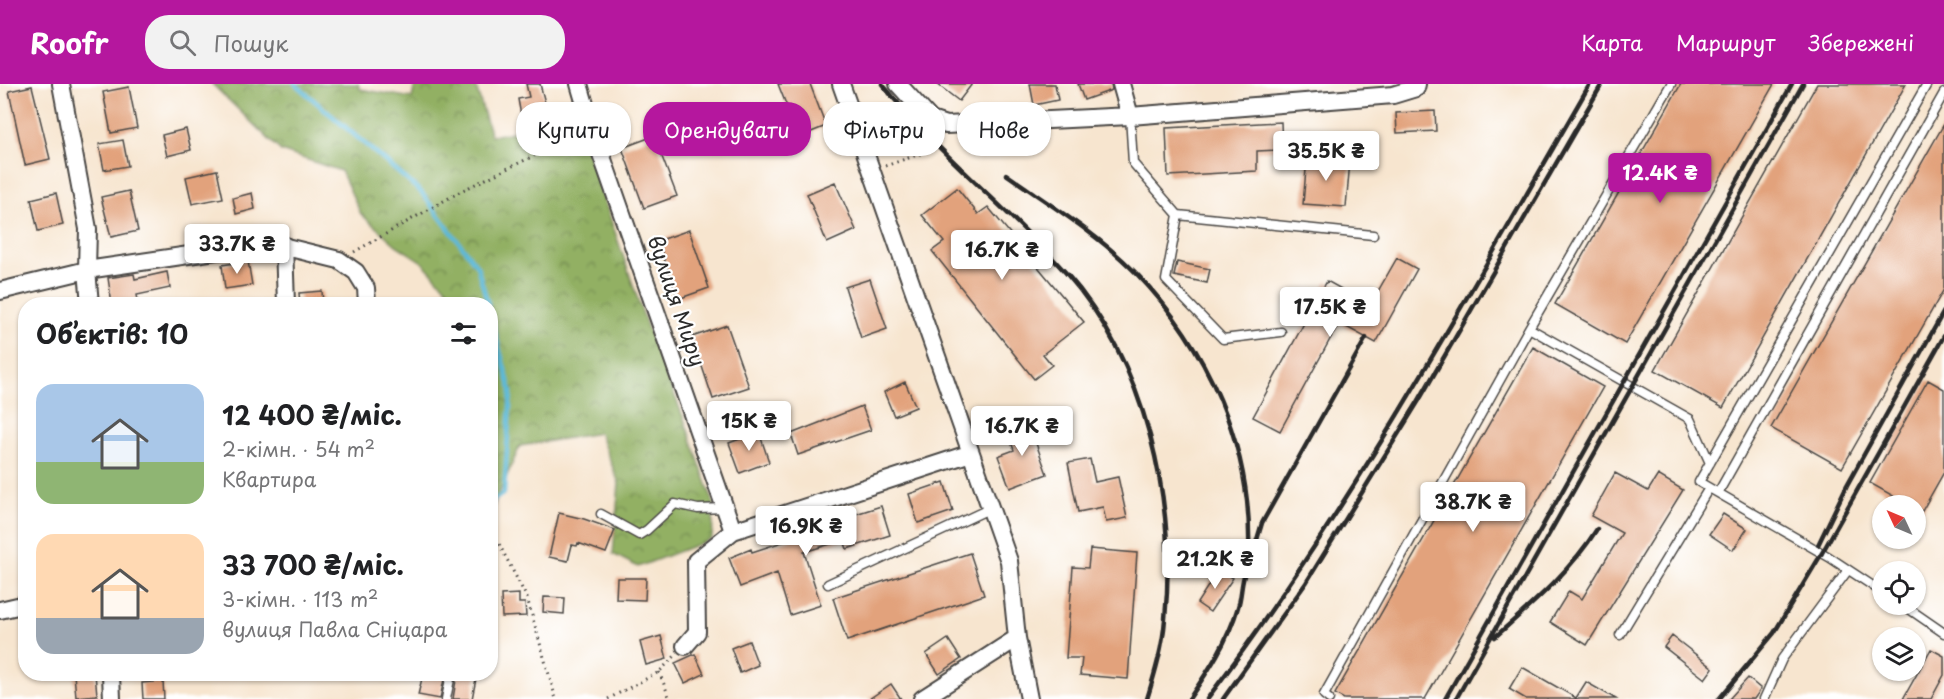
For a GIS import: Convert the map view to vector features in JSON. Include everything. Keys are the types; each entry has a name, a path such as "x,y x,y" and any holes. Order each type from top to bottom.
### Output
{"street":[{"path":"61,84 88,229 87,270 89,297"},
{"name":"вулиця Миру","path":"579,84 584,102"},
{"path":"841,84 1010,561 1017,638 1029,699"},
{"path":"898,84 931,120 946,125 1130,116 1393,95 1416,88 1417,84"},
{"path":"1122,84 1130,116"},
{"name":"вулиця Миру","path":"602,156 733,531"},
{"path":"0,291 87,270 270,243 339,260 356,272 366,288 367,297"},
{"path":"284,245 286,297"},
{"path":"685,646 697,632 696,561 733,531 971,453"},
{"path":"0,610 18,606"},
{"path":"922,699 1017,638"},
{"path":"111,681 112,699"}],"lane":[{"path":"1329,699 1324,695 1529,328 1671,84"},
{"path":"1872,586 1699,482 1927,84"},
{"path":"1718,493 1944,93"},
{"path":"1130,116 1133,163 1178,215 1373,235"},
{"path":"1178,215 1166,280 1223,339 1281,332"},
{"path":"1529,328 1690,419 1710,463"},
{"path":"1620,635 1709,488"},
{"path":"602,514 639,535 675,504 698,509 725,508"},
{"path":"828,584 991,508"},
{"path":"1764,699 1782,659 1848,570"},
{"path":"1918,615 1944,633"},
{"path":"446,699 450,681"}],"path":[{"path":"872,171 920,154 946,125"},
{"path":"339,260 463,190 534,156"},
{"path":"498,542 527,598 556,699"},
{"path":"608,699 659,672 685,646"},
{"path":"659,672 670,699"}],"green space":[{"path":"212,84 358,84 360,89 412,98 415,84 475,84 491,136 516,131 516,156 589,156 648,329 684,419 714,504 712,539 638,567 613,554 619,483 599,433 520,446 498,496 498,297 454,297 421,261 396,245 361,214 341,171 281,151"}],"building":[{"path":"526,84 540,84 545,102 519,102 518,99 529,97"},
{"path":"778,84 810,84 823,118 823,127 811,132 811,102 785,102"},
{"path":"937,84 972,84 959,101"},
{"path":"1030,84 1055,84 1058,100 1033,102"},
{"path":"1078,84 1111,84 1112,90 1084,100"},
{"path":"1681,84 1774,84 1625,344 1555,304"},
{"path":"1817,84 1906,84 1723,408 1655,370"},
{"path":"32,86 50,159 25,165 9,91"},
{"path":"129,87 137,128 111,133 103,92"},
{"path":"1435,111 1436,131 1397,133 1396,113"},
{"path":"1281,122 1282,150 1257,151 1257,171 1168,176 1166,128"},
{"path":"1944,124 1944,289 1842,468 1771,428"},
{"path":"186,129 191,150 167,156 162,135"},
{"path":"123,140 128,166 104,170 99,144"},
{"path":"643,140 643,156 662,156 677,196 644,208 625,156 631,156 631,145"},
{"path":"1307,158 1350,161 1346,207 1303,204"},
{"path":"217,170 223,198 192,204 186,177"},
{"path":"835,182 856,230 827,243 807,194"},
{"path":"957,188 978,214 988,207 1084,322 1043,354 1052,365 1034,379 932,251 944,242 922,215"},
{"path":"129,191 138,231 111,237 101,197"},
{"path":"56,193 63,225 38,231 31,199"},
{"path":"252,193 255,209 236,214 233,198"},
{"path":"689,230 709,288 678,299 658,241"},
{"path":"1397,258 1417,269 1376,343 1339,323 1280,431 1253,417 1327,281 1370,305"},
{"path":"248,261 252,285 225,289 222,265"},
{"path":"1177,262 1210,269 1207,283 1174,276"},
{"path":"167,272 170,288 137,295 137,297 111,297 108,278 134,274 135,279"},
{"path":"870,279 887,329 861,338 845,287"},
{"path":"322,291 322,297 299,297 299,293"},
{"path":"727,325 749,387 713,399 692,337"},
{"path":"1533,347 1603,387 1425,699 1344,699 1335,694"},
{"path":"1928,380 1944,389 1944,472 1926,504 1926,495 1891,495 1870,483"},
{"path":"905,382 916,407 894,416 884,392"},
{"path":"862,406 871,430 798,455 791,434"},
{"path":"1028,421 1047,474 1010,488 998,456 1014,450 1006,429"},
{"path":"759,432 769,462 740,473 729,443"},
{"path":"1090,459 1095,482 1118,477 1127,518 1106,522 1103,507 1078,512 1068,463"},
{"path":"1615,473 1648,491 1658,475 1683,490 1587,645 1550,622 1569,591 1582,599 1622,533 1591,516"},
{"path":"944,482 953,511 918,523 909,494"},
{"path":"881,506 890,535 847,549 844,540 804,552 821,605 790,615 777,573 740,587 729,558 751,549 752,552 810,533 838,522 837,520"},
{"path":"559,513 615,530 606,553 578,543 577,546 572,545 568,561 549,557"},
{"path":"1723,514 1747,529 1733,550 1709,534"},
{"path":"1090,549 1137,553 1128,679 1080,675 1082,658 1066,658 1073,567 1088,568"},
{"path":"970,553 984,595 847,641 833,598"},
{"path":"1219,569 1233,578 1210,612 1197,603"},
{"path":"617,578 646,578 645,600 616,599"},
{"path":"519,594 519,603 525,603 526,616 502,617 501,595"},
{"path":"544,597 565,598 564,614 543,612"},
{"path":"661,636 667,659 646,665 640,642"},
{"path":"1672,636 1713,668 1705,679 1664,647"},
{"path":"948,639 961,659 939,674 926,654"},
{"path":"749,641 758,665 740,673 731,648"},
{"path":"1931,649 1944,656 1944,675 1931,699 1903,699 1913,681 1926,681 1926,658"},
{"path":"695,654 704,674 685,683 675,663"},
{"path":"1522,667 1576,698 1586,682 1616,699 1526,699 1509,689"},
{"path":"1748,678 1761,689 1754,699 1729,699"},
{"path":"75,681 96,681 97,695 76,697"},
{"path":"163,681 164,699 143,699 142,683"},
{"path":"421,681 444,681 440,699 418,695"},
{"path":"456,681 476,681 472,699 453,699"},
{"path":"891,684 901,699 869,699"}],"waterway":[{"path":"295,84 421,192 477,266 486,297"},
{"path":"498,343 511,391 504,493 498,497"}],"railway":[{"path":"882,84 926,134 1066,273 1094,309 1117,349 1136,391 1150,436 1160,482 1166,528 1167,574 1164,629 1147,699"},
{"path":"1207,699 1311,551 1408,398 1590,84"},
{"path":"1223,699 1306,583 1418,402 1602,84"},
{"path":"1445,699 1792,84"},
{"path":"1456,699 1803,84"},
{"path":"1006,174 1106,245 1136,273 1184,332 1204,365 1233,436 1243,473 1248,511 1248,557 1234,620 1211,666 1189,699"},
{"path":"1818,545 1847,485 1944,311"},
{"path":"1719,699 1774,633 1822,553 1944,336"},
{"path":"1253,553 1262,523 1366,338"},
{"path":"1495,637 1563,573 1597,529"}]}
